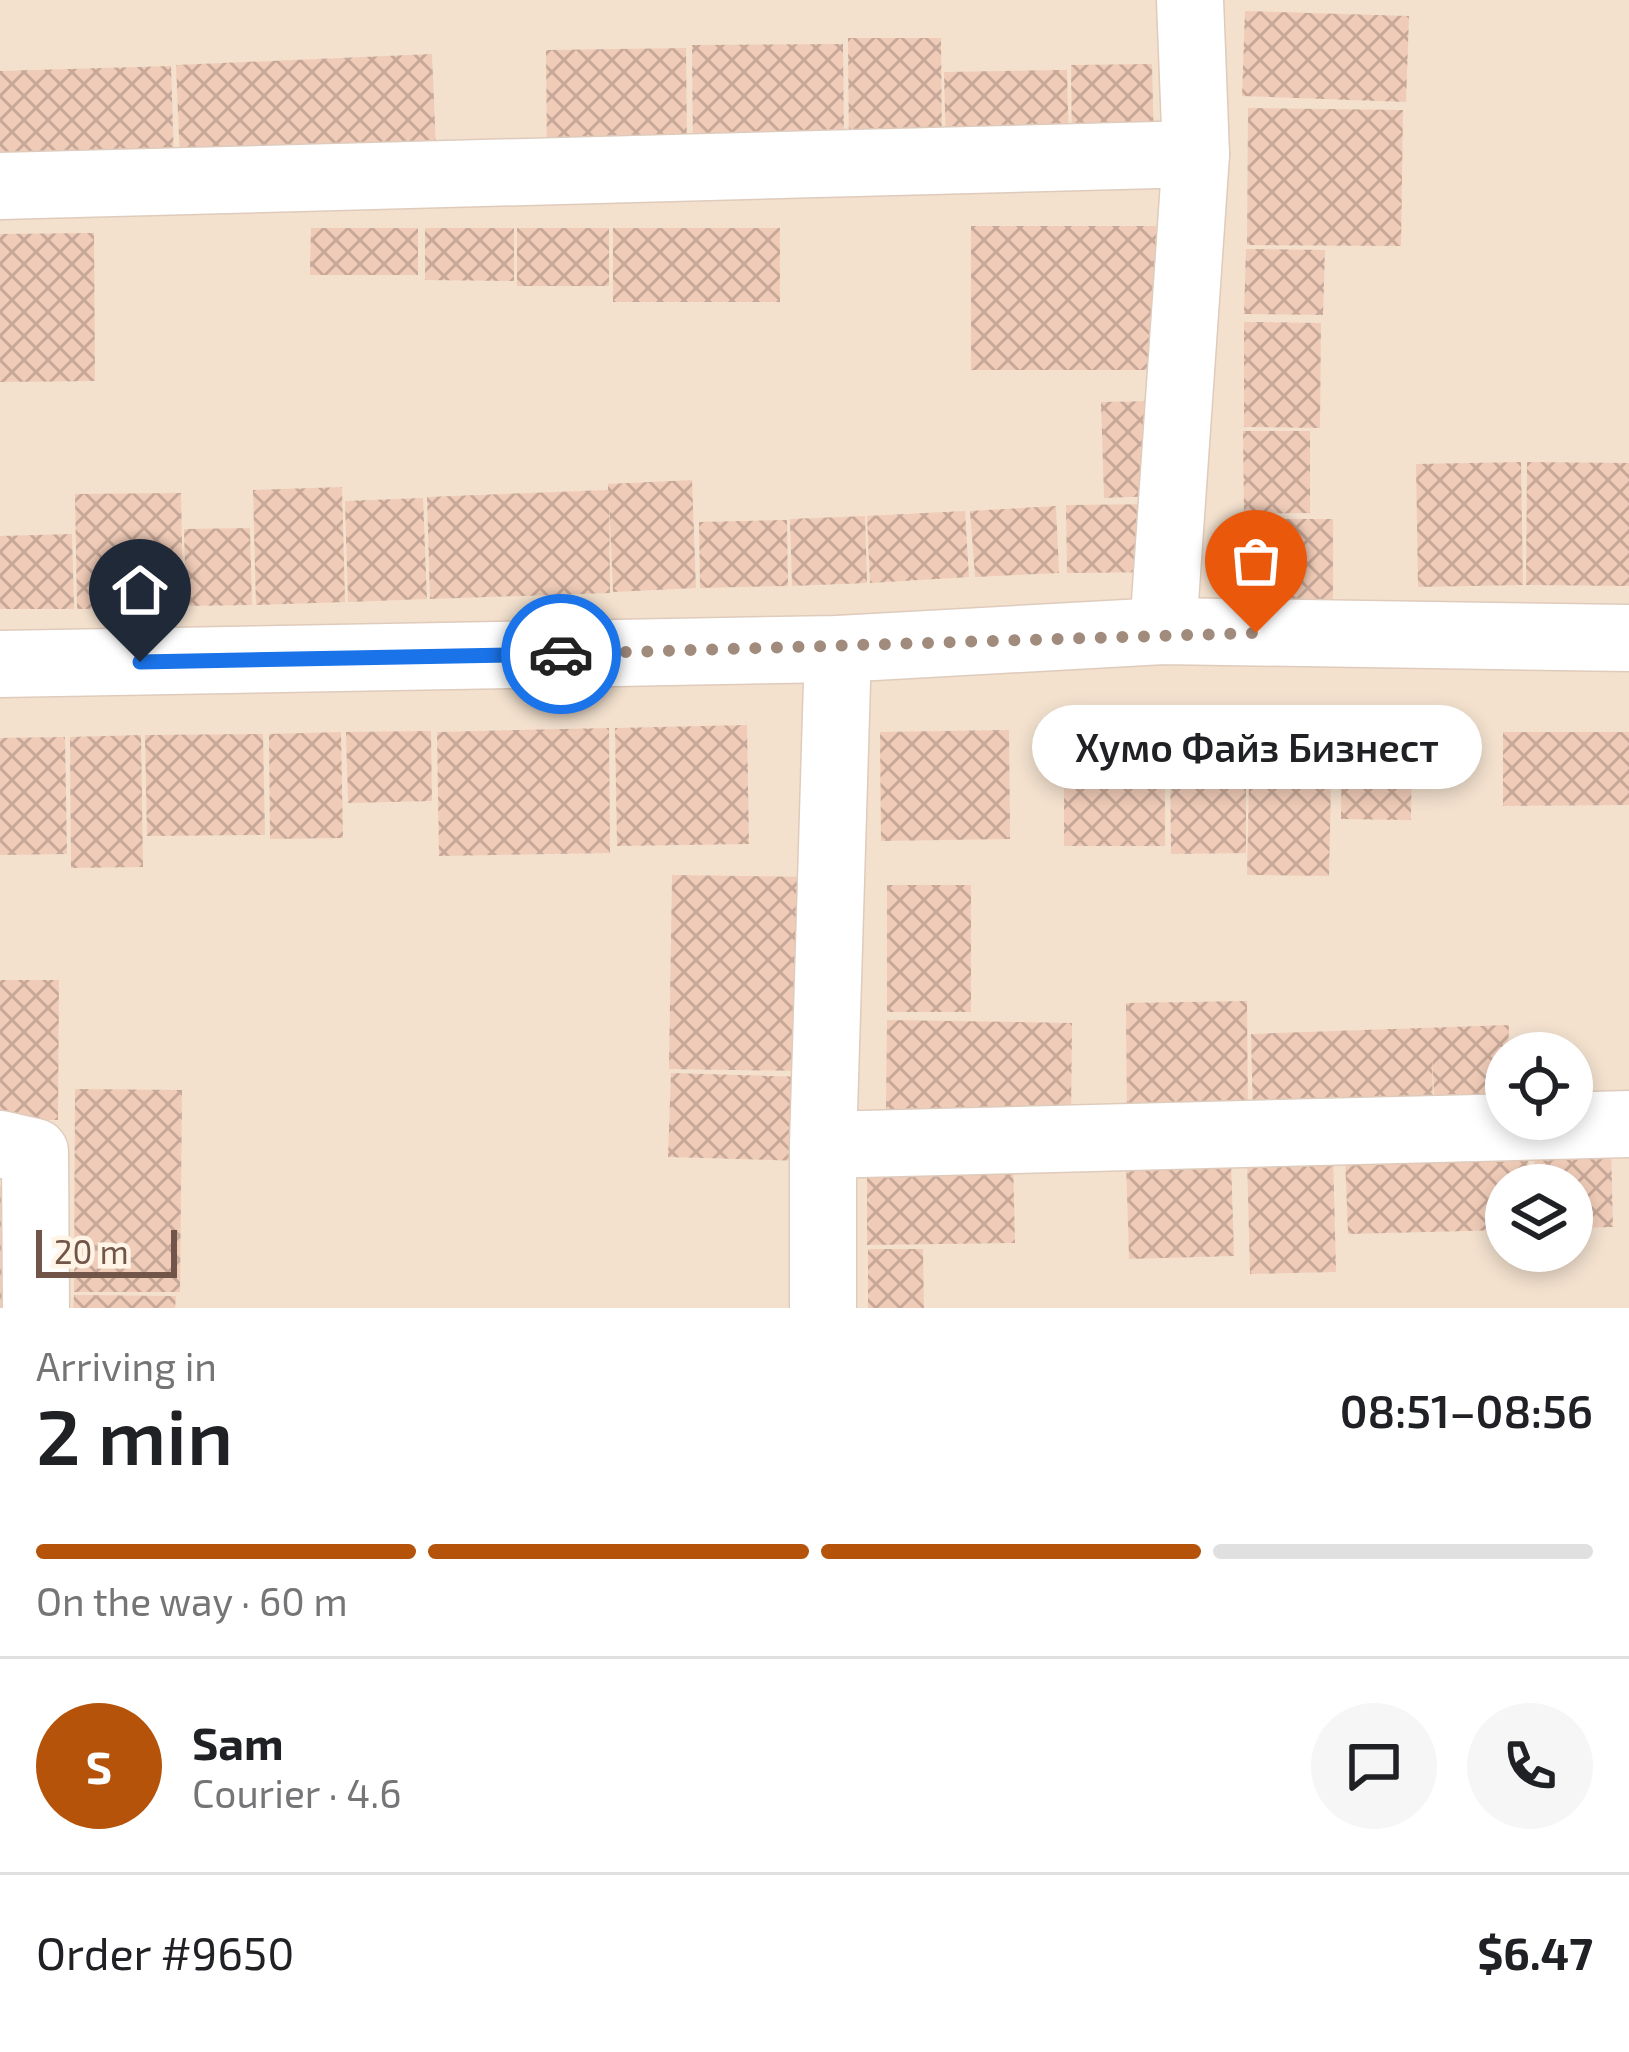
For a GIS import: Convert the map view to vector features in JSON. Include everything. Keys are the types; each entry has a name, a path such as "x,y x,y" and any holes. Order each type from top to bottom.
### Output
{"street":[{"path":"1162,632 1196,154 1190,0"},
{"path":"0,186 1196,154"},
{"path":"0,664 838,650 1162,632 1629,638"},
{"path":"823,1308 823,1144 838,650"},
{"path":"823,1144 1629,1124"},
{"path":"0,1144 35,1152 36,1308"}],"shaded area":[{"path":"0,0 1629,0 1629,1308 0,1308"}],"building":[{"path":"1245,11 1409,16 1406,102 1242,96"},
{"path":"848,38 941,38 942,151 849,152"},
{"path":"843,44 844,152 693,153 692,45"},
{"path":"686,48 687,155 547,156 546,50"},
{"path":"432,54 436,151 180,161 176,65"},
{"path":"1152,64 1154,147 1072,148 1071,65"},
{"path":"171,66 174,161 0,166 0,71"},
{"path":"1067,70 1069,149 946,151 944,72"},
{"path":"1248,108 1403,110 1401,246 1247,245"},
{"path":"971,226 1156,226 1156,370 971,370"},
{"path":"311,228 418,228 418,275 310,275"},
{"path":"425,228 514,228 514,281 425,280"},
{"path":"517,228 609,228 609,286 517,286"},
{"path":"613,228 780,228 780,302 613,302"},
{"path":"94,233 95,381 0,382 0,234"},
{"path":"1246,249 1325,250 1323,315 1244,314"},
{"path":"1244,322 1321,323 1320,428 1244,427"},
{"path":"1157,401 1160,496 1104,498 1101,402"},
{"path":"1243,431 1310,431 1310,513 1244,514"},
{"path":"1521,462 1523,585 1418,587 1416,464"},
{"path":"1527,462 1629,463 1629,586 1526,585"},
{"path":"692,480 696,588 613,592 609,499 610,593 430,599 427,497 608,490 608,484"},
{"path":"342,487 345,602 256,605 253,490"},
{"path":"181,493 183,607 77,609 75,494"},
{"path":"423,498 427,599 348,602 345,501"},
{"path":"1160,504 1161,572 1067,573 1066,505"},
{"path":"1056,506 1059,573 975,577 970,511"},
{"path":"965,511 969,577 870,583 867,516"},
{"path":"865,516 867,583 792,586 790,519"},
{"path":"1244,519 1333,519 1333,605 1243,604"},
{"path":"787,520 788,586 700,588 699,522"},
{"path":"250,528 252,605 186,606 184,529"},
{"path":"72,534 74,609 0,609 0,536"},
{"path":"747,725 749,844 617,846 615,728"},
{"path":"609,728 610,853 439,856 437,732"},
{"path":"1009,730 1010,839 881,841 880,732"},
{"path":"431,731 432,801 348,803 346,732"},
{"path":"1064,731 1165,731 1165,846 1064,846"},
{"path":"1246,731 1246,853 1171,854 1170,732"},
{"path":"1250,731 1332,732 1329,876 1247,875"},
{"path":"341,732 343,838 270,839 269,734"},
{"path":"1342,732 1412,732 1411,820 1341,819"},
{"path":"1503,732 1629,732 1629,805 1503,806"},
{"path":"263,734 265,835 147,836 145,735"},
{"path":"141,735 143,867 71,868 70,737"},
{"path":"65,737 67,854 0,855 0,738"},
{"path":"672,875 809,877 806,1071 669,1069"},
{"path":"887,885 971,885 971,1012 887,1012"},
{"path":"0,980 59,980 58,1120 0,1120"},
{"path":"1247,1001 1248,1117 1127,1119 1126,1003"},
{"path":"887,1020 1072,1023 1071,1119 886,1116"},
{"path":"1509,1025 1509,1032 1485,1032 1485,1108 1435,1109 1432,1056 1433,1110 1253,1117 1251,1034"},
{"path":"671,1073 805,1077 803,1161 668,1157"},
{"path":"75,1089 182,1090 180,1292 74,1292"},
{"path":"1611,1149 1613,1227 1593,1227 1593,1164 1534,1164 1534,1151"},
{"path":"1528,1152 1528,1164 1485,1164 1485,1231 1348,1234 1345,1156"},
{"path":"1333,1157 1336,1272 1250,1274 1247,1159"},
{"path":"1231,1160 1234,1256 1129,1259 1126,1163"},
{"path":"1013,1161 1015,1243 867,1245 867,1163"},
{"path":"0,1186 16,1186 15,1308 0,1308"},
{"path":"868,1249 923,1249 924,1308 868,1308"},
{"path":"74,1295 176,1296 175,1308 73,1308"}],"way so far":[{"path":"561,654 838,650 1162,632 1256,633"}],"place":[{"name":"Хумо Файз Бизнест","path":"1256,633"}],"route":[{"path":"140,662 561,654"}]}
